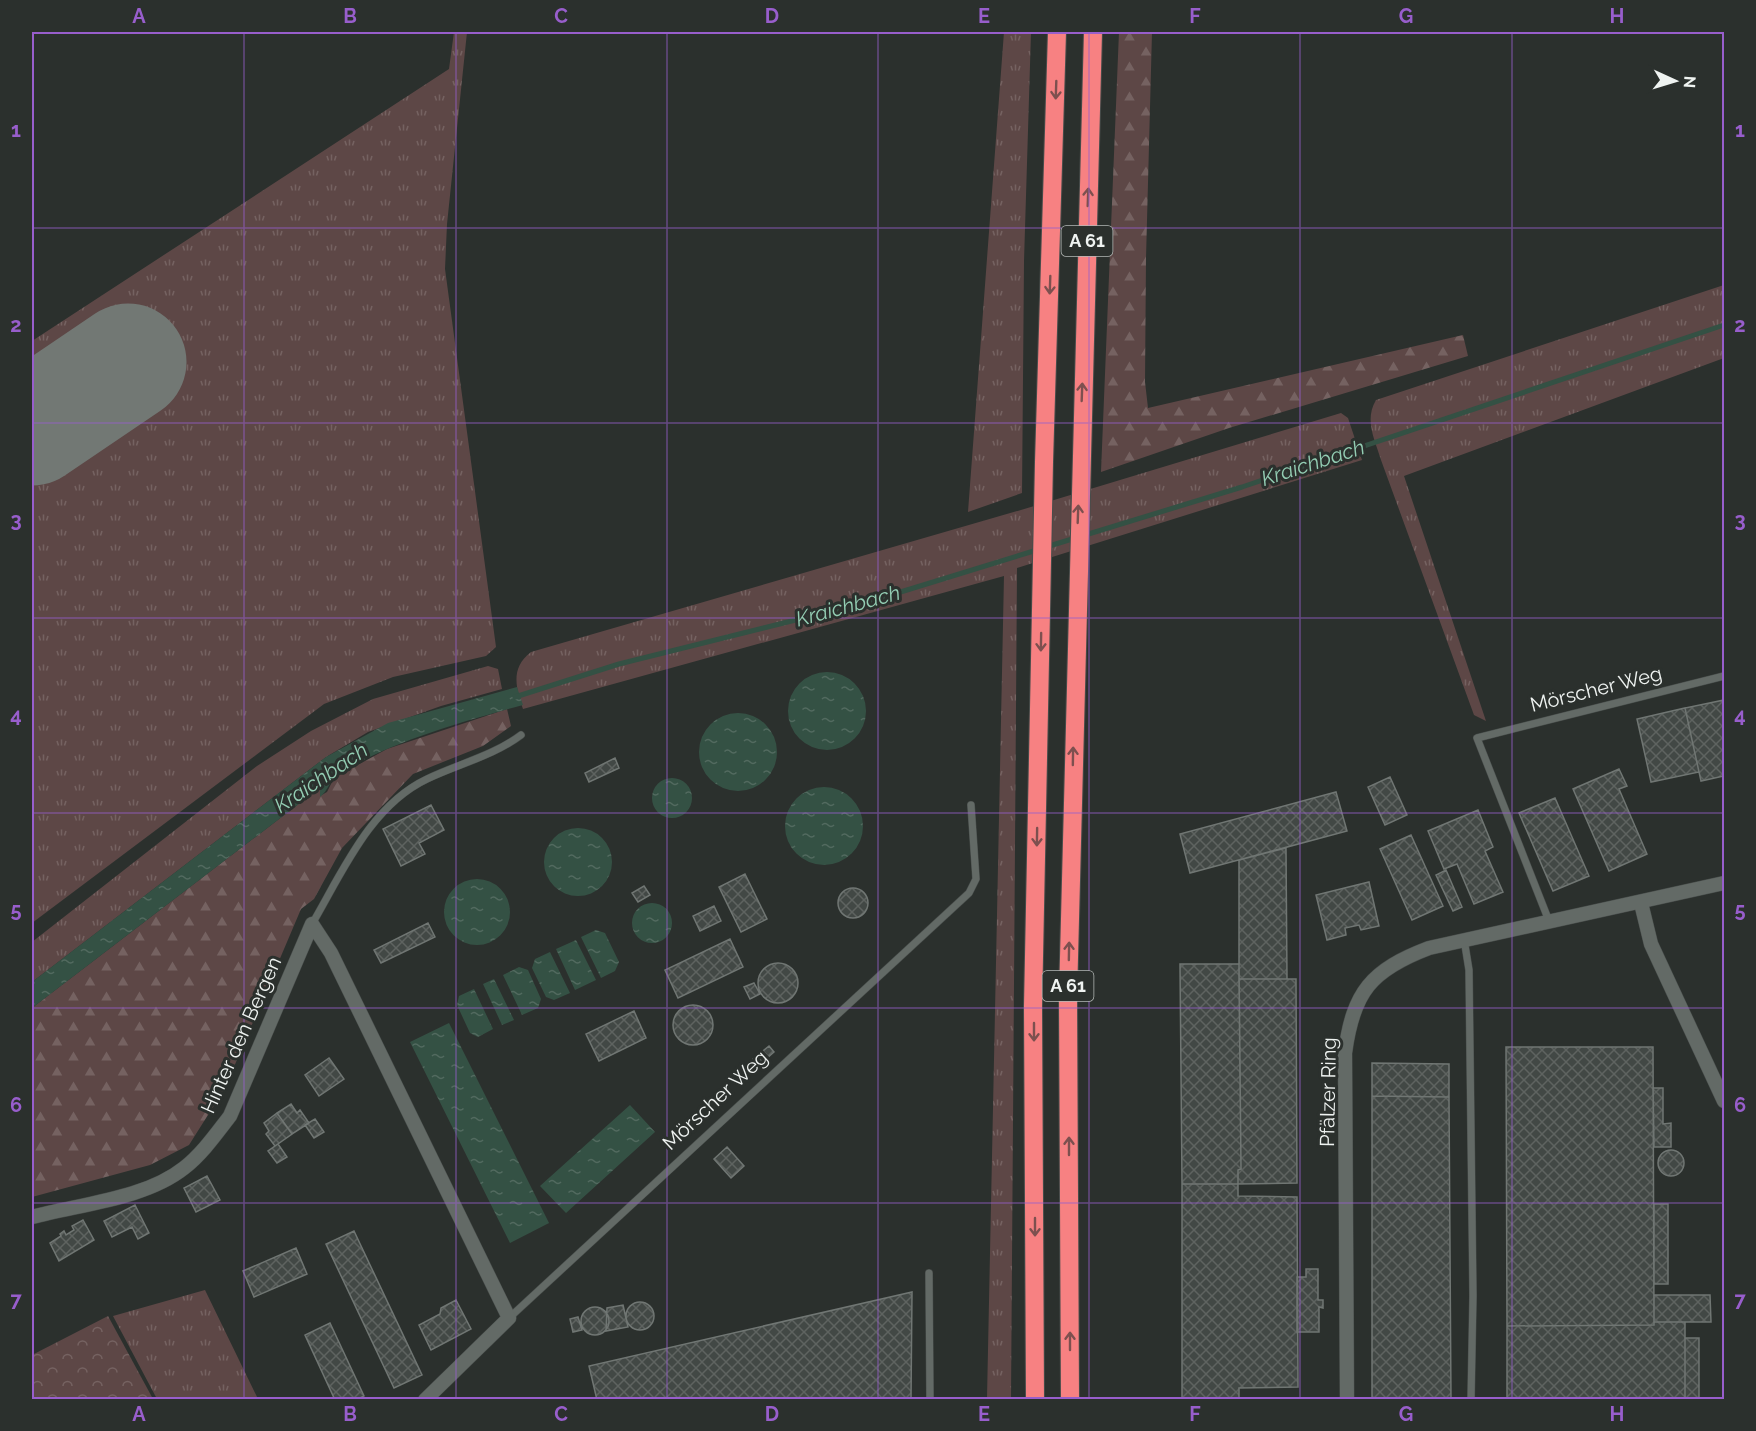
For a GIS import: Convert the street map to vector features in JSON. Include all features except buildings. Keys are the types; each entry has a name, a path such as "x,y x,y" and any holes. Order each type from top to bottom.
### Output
{"highway":[{"name":"A 61","path":"1035,1400 1033,1006 1044,462 1057,32"},
{"name":"A 61","path":"1070,1400 1068,996 1080,451 1093,32"}],"street":[{"name":"Pfälzer Ring","path":"1347,1400 1345,1053 1350,1020 1357,999 1378,975 1399,960 1464,939 1725,884"},
{"path":"1641,903 1651,944 1725,1101"},
{"name":"Hinter den Bergen","path":"32,1217 155,1186 185,1168 210,1143 230,1116 312,924"},
{"path":"312,924 331,953 509,1318"},
{"name":"Mörscher Weg","path":"425,1400 509,1318"}],"lane":[{"name":"Mörscher Weg","path":"1549,921 1477,738 1725,676"},
{"path":"312,924 362,837 387,808 424,780 505,747 521,735"},
{"name":"Mörscher Weg","path":"509,1318 969,893 976,879 971,805"},
{"path":"1464,939 1470,970 1473,1296 1471,1400"},
{"path":"929,1273 930,1400"}],"green space":[{"path":"454,32 467,32 447,224 445,269 496,647 486,656 393,677 324,704 32,923 32,341 449,69"},
{"path":"1004,32 1031,32 1024,261 1022,493 968,512"},
{"path":"1119,32 1152,32 1146,258 1145,382 1148,408 1463,335 1468,356 1229,428 1101,472"},
{"path":"1724,285 1724,358 1404,476 1486,721 1474,715 1374,438 1371,415 1376,400"},
{"path":"1341,413 1348,418 1362,460 1017,568 1011,1399 987,1399 1004,576 523,709 518,693 517,672 524,658 531,652 1021,510"},
{"path":"488,666 498,669 502,689 441,706 368,732 326,757 32,982 32,942 257,766 311,731 373,699"},
{"path":"507,709 511,726 483,746 413,774 342,848 314,899 301,909 225,1088 189,1145 150,1165 32,1197 32,1008 321,787 320,796 327,792 334,778 387,749"},
{"path":"205,1290 258,1399 157,1399 113,1316"},
{"path":"108,1316 153,1399 32,1399 32,1355"}],"water":[{"path":"827,672 842,675 855,683 863,696 866,711 863,726 855,739 842,747 827,750 812,747 799,739 791,726 788,711 791,696 799,683 812,675"},
{"path":"517,687 523,705 401,743 356,764 337,776 320,797 320,788 32,1008 32,982 326,757 388,723"},
{"path":"730,713 746,713 760,719 771,730 777,744 777,760 771,774 760,785 746,791 730,791 716,785 705,774 699,760 699,744 705,730 716,719"},
{"path":"672,778 680,779 686,784 691,790 691,806 686,812 680,817 672,818 664,817 658,812 653,806 652,798 653,790 658,784 664,779"},
{"path":"824,787 839,790 852,798 860,811 863,826 860,841 852,854 839,862 824,865 809,862 796,854 788,841 785,826 788,811 796,798 809,790"},
{"path":"571,828 585,828 597,833 607,843 612,862 607,881 597,891 585,896 571,896 559,891 549,881 544,869 544,855 549,843 559,833"},
{"path":"477,879 489,882 500,889 507,900 510,912 507,924 500,935 489,942 477,945 465,942 454,935 447,924 444,912 447,900 454,889 465,882"},
{"path":"652,903 660,904 666,909 671,915 671,931 666,937 660,942 652,943 644,942 638,937 633,931 632,923 633,915 638,909 644,904"},
{"path":"596,930 605,933 619,962 615,971 601,978 581,937"},
{"path":"576,940 596,980 575,990 556,949"},
{"path":"550,952 570,993 554,1000 546,997 532,968 535,959"},
{"path":"519,967 528,970 541,999 538,1008 522,1015 503,975"},
{"path":"494,979 514,1020 502,1025 483,984"},
{"path":"474,989 493,1029 478,1037 470,1033 457,1005 459,996"},
{"path":"449,1023 549,1223 510,1243 410,1042"},
{"path":"630,1105 655,1132 566,1213 540,1186"}],"waterway":[{"name":"Kraichbach","path":"1046,547 1242,487 1724,325"},
{"name":"Kraichbach","path":"515,697 619,664 868,602 1037,550"}],"runway":[{"path":"32,427 128,362"}]}
